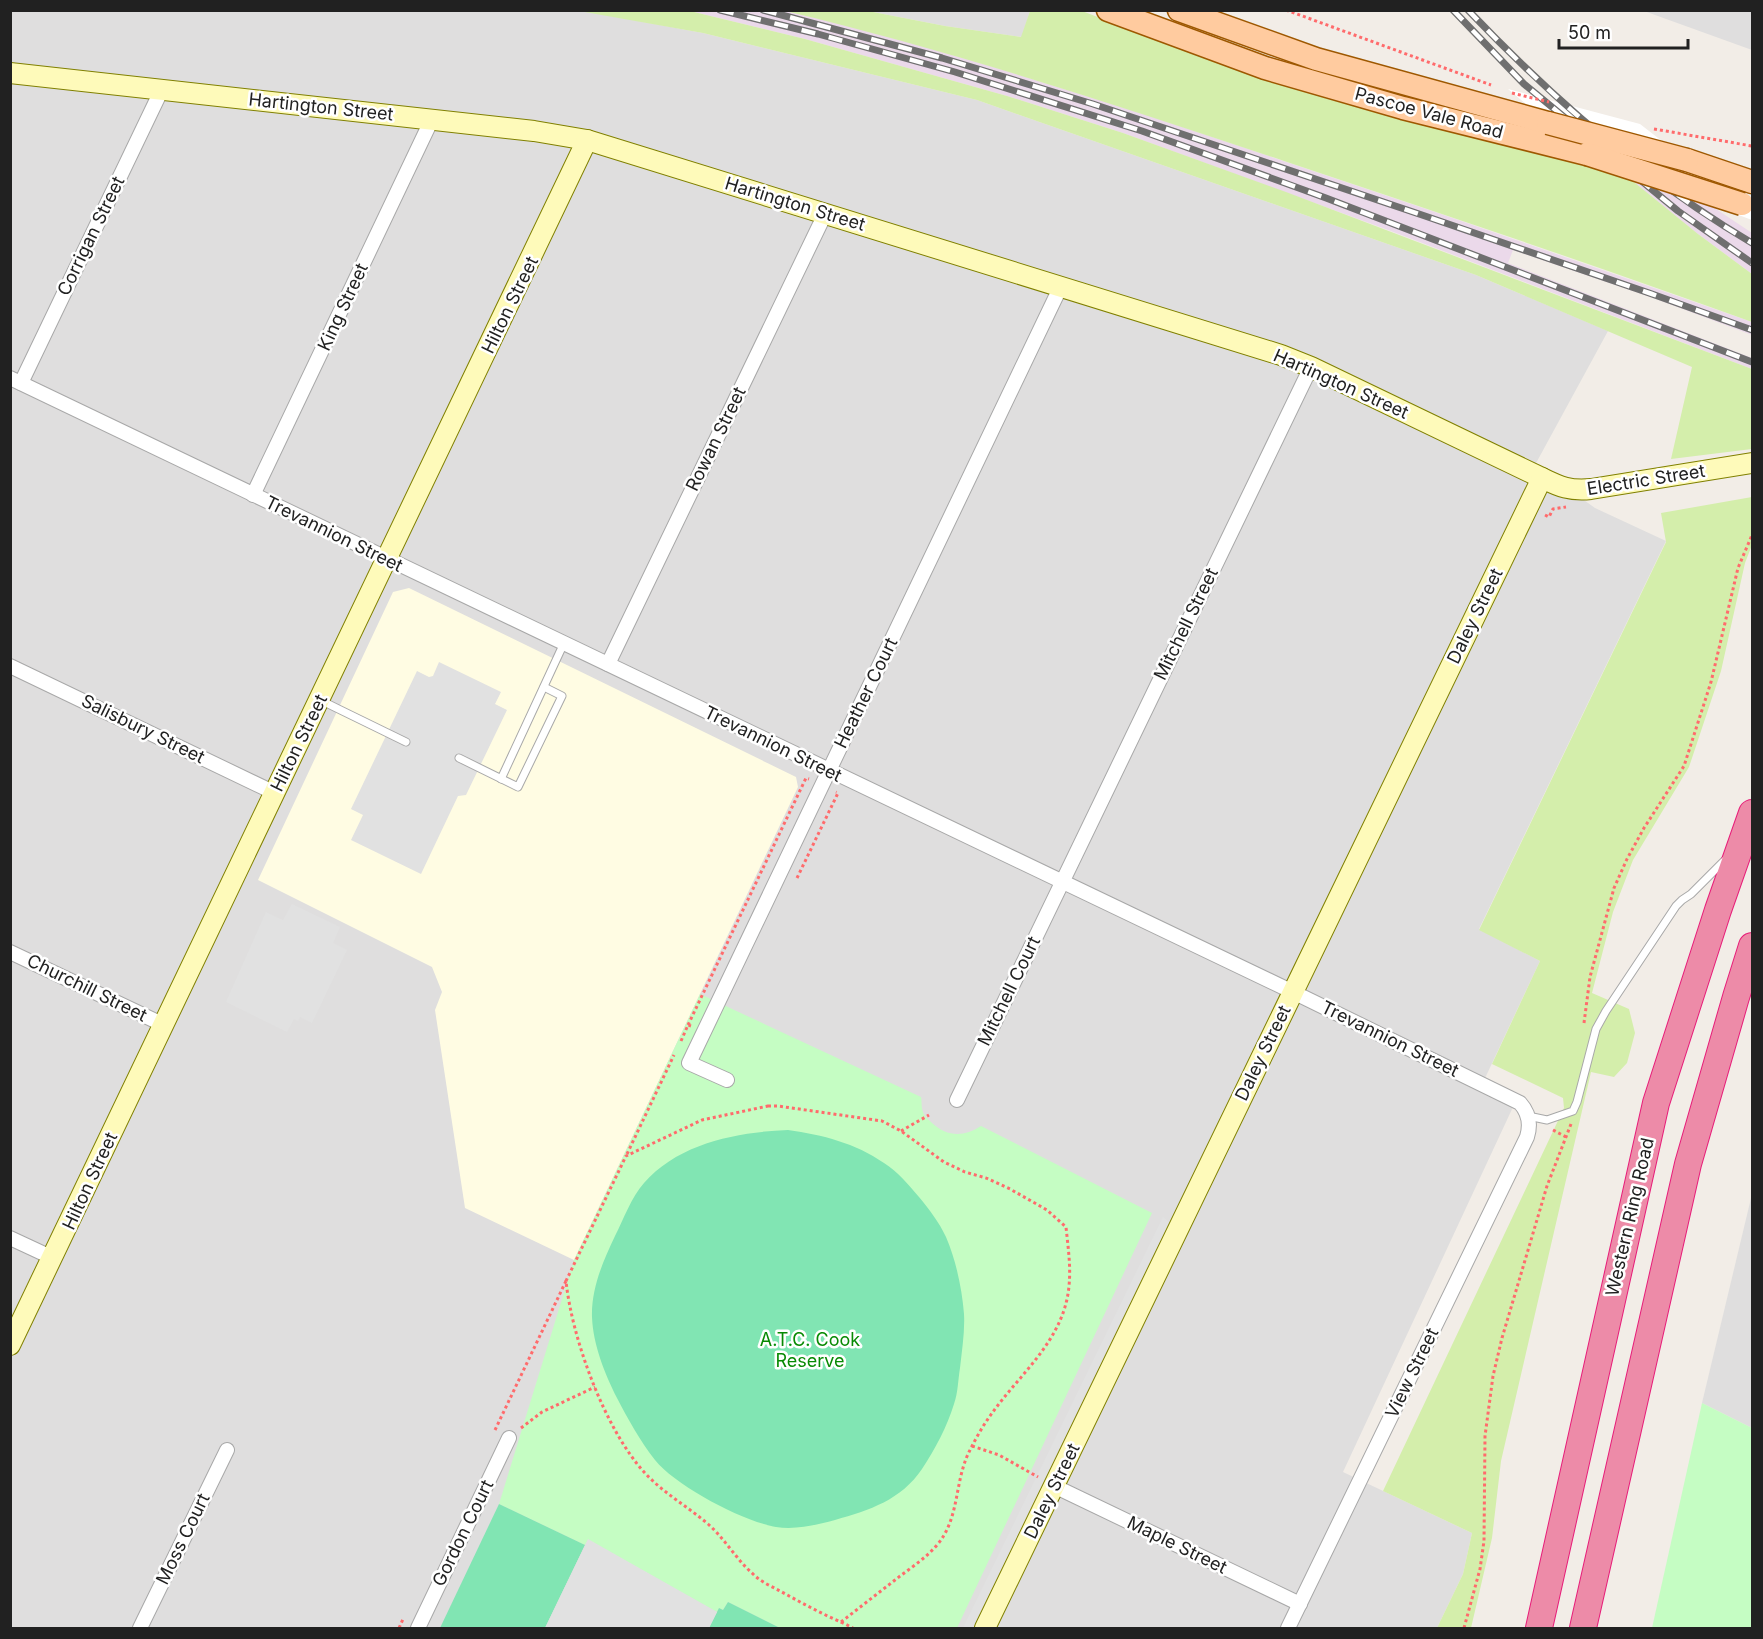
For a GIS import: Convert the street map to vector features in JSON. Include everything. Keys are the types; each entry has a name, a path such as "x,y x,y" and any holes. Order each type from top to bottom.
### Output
{"highway":[{"name":"Western Ring Road","path":"1539,1629 1656,1103 1752,813"},
{"path":"1583,1629 1688,1164 1752,946"}],"main road":[{"name":"Pascoe Vale Road","path":"1108,10 1276,71 1403,108 1587,154 1747,206"},
{"name":"Pascoe Vale Road","path":"1179,10 1316,59 1687,160 1752,182"}],"street":[{"name":"Hartington Street","path":"10,73 432,119 559,134 588,140 1281,355 1311,367 1542,478"},
{"name":"Corrigan Street","path":"16,381 162,89"},
{"name":"King Street","path":"253,495 432,119"},
{"name":"Hilton Street","path":"10,1345 588,140"},
{"name":"Rowan Street","path":"608,664 825,214"},
{"name":"Heather Court","path":"728,1080 689,1063 1061,286"},
{"name":"Mitchell Street","path":"1062,882 1311,367"},
{"name":"Trevannion Street","path":"16,381 1515,1099 1524,1107 1528,1116"},
{"name":"Electric Street","path":"1542,478 1560,487 1577,490 1752,463"},
{"name":"Daley Street","path":"985,1629 1542,478"},
{"name":"Salisbury Street","path":"10,666 275,793"},
{"name":"Mitchell Court","path":"957,1100 1062,882"},
{"name":"Churchill Street","path":"10,952 164,1025"},
{"name":"View Street","path":"1288,1629 1527,1137 1528,1116"},
{"path":"10,1238 53,1258"},
{"name":"Gordon Court","path":"418,1629 509,1438"},
{"name":"Moss Court","path":"140,1629 227,1450"},
{"name":"Maple Street","path":"1054,1486 1300,1604"}],"lane":[{"path":"501,779 564,643"},
{"path":"459,759 518,787 562,696 544,687"},
{"path":"320,700 406,742"},
{"path":"1528,1116 1547,1120 1573,1111 1577,1105 1596,1029 1606,1011 1676,906 1741,845"}],"path":[{"path":"1286,10 1491,85"},
{"path":"1649,128 1752,146"},
{"path":"841,1622 928,1555 949,1529 956,1506 960,1477 972,1446 989,1417 1040,1355 1054,1334 1061,1316 1069,1288 1070,1261 1066,1227 1047,1210 1010,1189 944,1162 902,1131 882,1121 768,1106 702,1120 626,1156 566,1281 568,1301 576,1334 595,1387 614,1428 630,1455 645,1473 662,1490 714,1530 754,1575 853,1629"},
{"path":"902,1131 929,1115"},
{"path":"509,1438 542,1412 595,1387"},
{"path":"972,1446 999,1455 1054,1486"}],"shaded area":[{"path":"579,10 703,33 977,100 1476,275 1608,331 1535,465 1595,508 1666,541 1479,929 1540,961 1479,1091 1513,1107 1343,1472 1472,1533 1463,1574 1437,1628 11,1628 11,11"},
{"path":"690,11 785,11 859,28 1144,114 1438,213 1752,322 1752,335 1513,250 1508,263 1752,358 1752,369 1391,231 1123,133 1007,96 805,39"},
{"path":"868,11 1030,11 1022,37 945,26"},
{"path":"1644,11 1752,11 1752,50"},
{"path":"1629,178 1707,203 1752,233 1752,274 1698,234"},
{"path":"409,588 796,777 798,787 574,1260 465,1208 435,1010 442,992 432,967 258,880 393,592"},
{"path":"439,662 501,692 495,704 507,710 466,795 458,796 421,874 351,840 363,815 351,809 417,671 429,677 433,676"},
{"path":"292,904 340,927 333,943 347,950 312,1023 300,1017 298,1021 294,1019 287,1032 226,1002 266,912 283,920"},
{"path":"1752,1194 1752,1428 1702,1403"},
{"path":"1163,1217 1170,1223 974,1628 963,1628"},
{"path":"588,1539 717,1612 709,1628 545,1628"}],"green space":[{"path":"579,11 690,11 805,39 1007,96 1123,133 1286,192 1752,369 1752,449 1671,459 1692,367 1476,275 977,100 703,33"},
{"path":"785,11 868,11 945,26 1021,37 1030,11 1082,11 1207,59 1328,99 1629,178 1752,274 1752,322 1460,220 1098,100 911,44"},
{"path":"1752,497 1752,545 1745,563 1721,671 1689,767 1633,860 1613,912 1592,993 1629,1009 1635,1033 1627,1063 1614,1077 1591,1072 1501,1461 1492,1538 1471,1628 1437,1628 1463,1574 1472,1533 1383,1491 1564,1108 1563,1098 1492,1064 1540,961 1479,930 1666,542 1661,513"},
{"name":"A.T.C. Cook Reserve","path":"700,994 921,1097 924,1115 944,1131 962,1134 981,1126 1152,1213 957,1628 780,1628 728,1602 723,1610 719,1608 717,1612 588,1540 585,1545 499,1504 574,1260"},
{"path":"788,1130 826,1137 862,1150 889,1167 907,1183 930,1211 946,1237 958,1275 964,1320 954,1404 936,1446 914,1480 894,1496 872,1508 828,1522 791,1528 762,1523 728,1510 678,1481 655,1460 630,1422 608,1379 597,1349 592,1317 593,1296 602,1265 635,1195 658,1169 691,1149 710,1142 729,1137"},
{"path":"1702,1403 1752,1428 1752,1628 1652,1628"},
{"path":"499,1504 585,1545 545,1628 440,1628"},
{"path":"728,1602 780,1628 709,1628 719,1608 723,1610"}],"pier":[{"path":"1508,89 1640,124 1752,211 1752,220 1693,198 1608,172"}],"railway":[{"path":"720,10 955,72 1142,131 1326,198 1752,362"},
{"path":"763,10 942,58 1093,104 1752,330"},
{"path":"1453,10 1524,84 1678,211 1752,263"},
{"path":"1468,10 1533,75 1602,137 1675,193 1752,243"}]}
